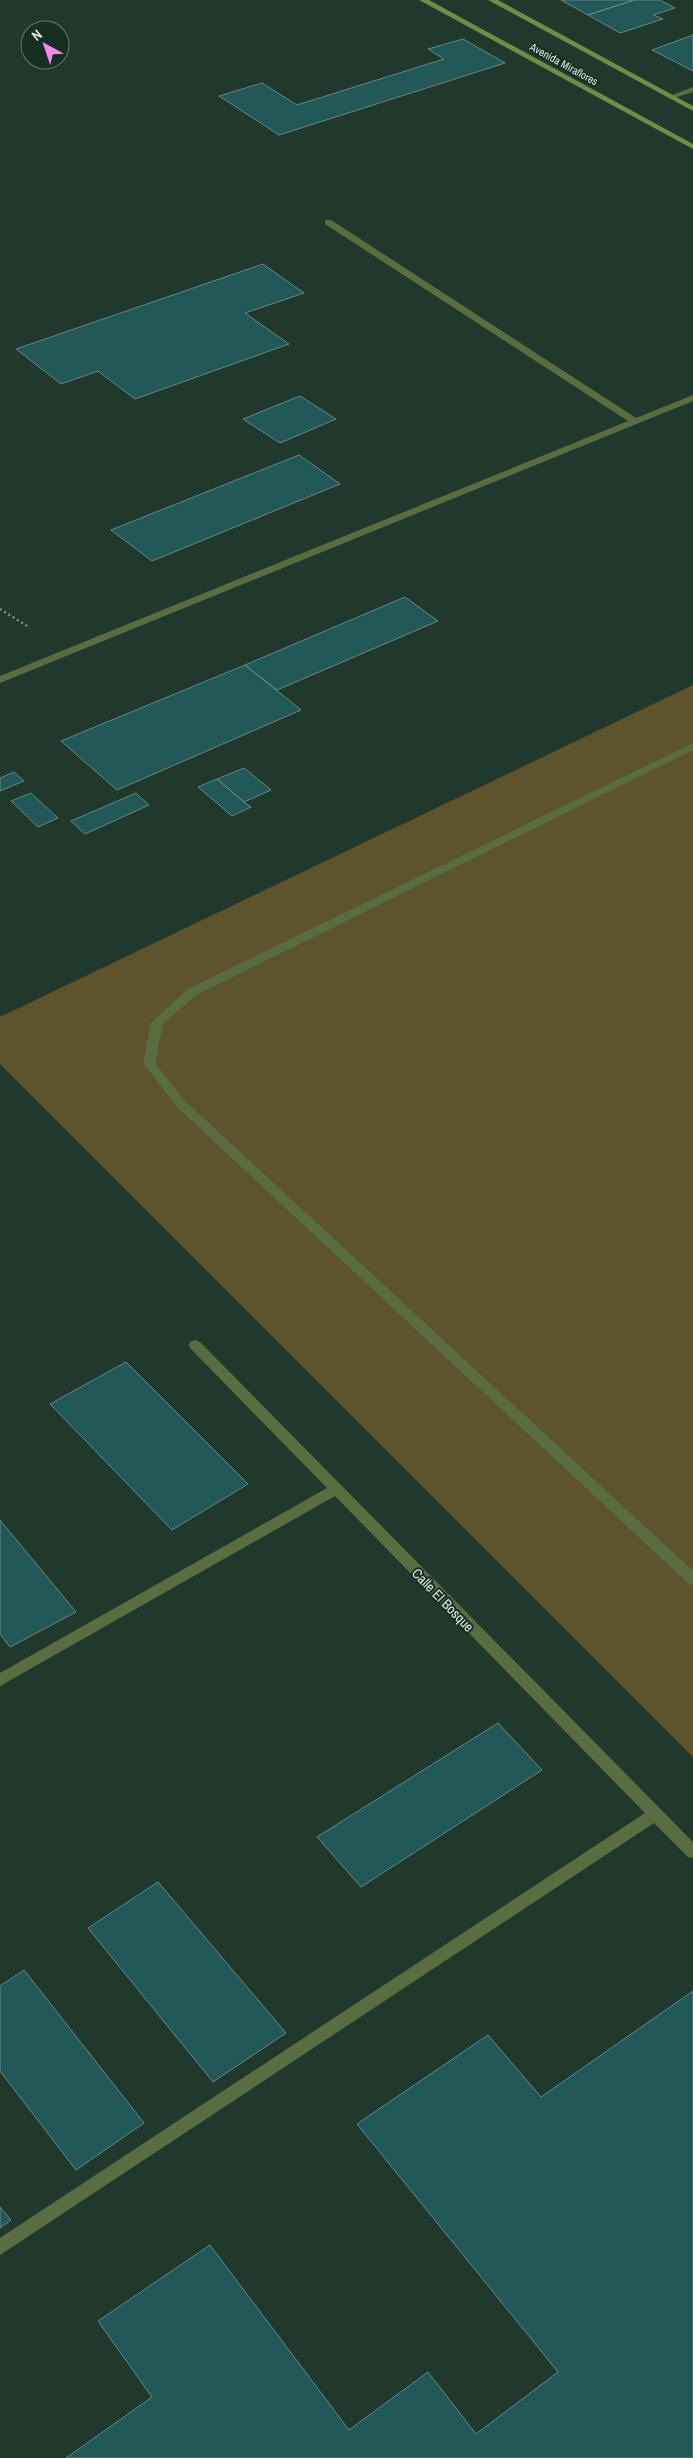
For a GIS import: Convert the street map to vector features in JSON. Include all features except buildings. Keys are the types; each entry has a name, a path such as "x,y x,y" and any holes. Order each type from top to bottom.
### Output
{"street":[{"name":"Avenida Miraflores","path":"424,0 693,147"},
{"name":"Avenida Miraflores","path":"492,0 693,109"},
{"path":"671,97 693,88"},
{"path":"328,222 634,422"},
{"path":"0,680 693,398"},
{"path":"693,746 192,992 157,1023 150,1063 181,1104 693,1579"},
{"name":"Calle El Bosque","path":"195,1345 335,1490 693,1852"},
{"path":"0,1680 335,1490"},
{"path":"0,2247 654,1814"}],"shaded area":[{"path":"693,685 693,1757 0,1064 0,1017"}]}
